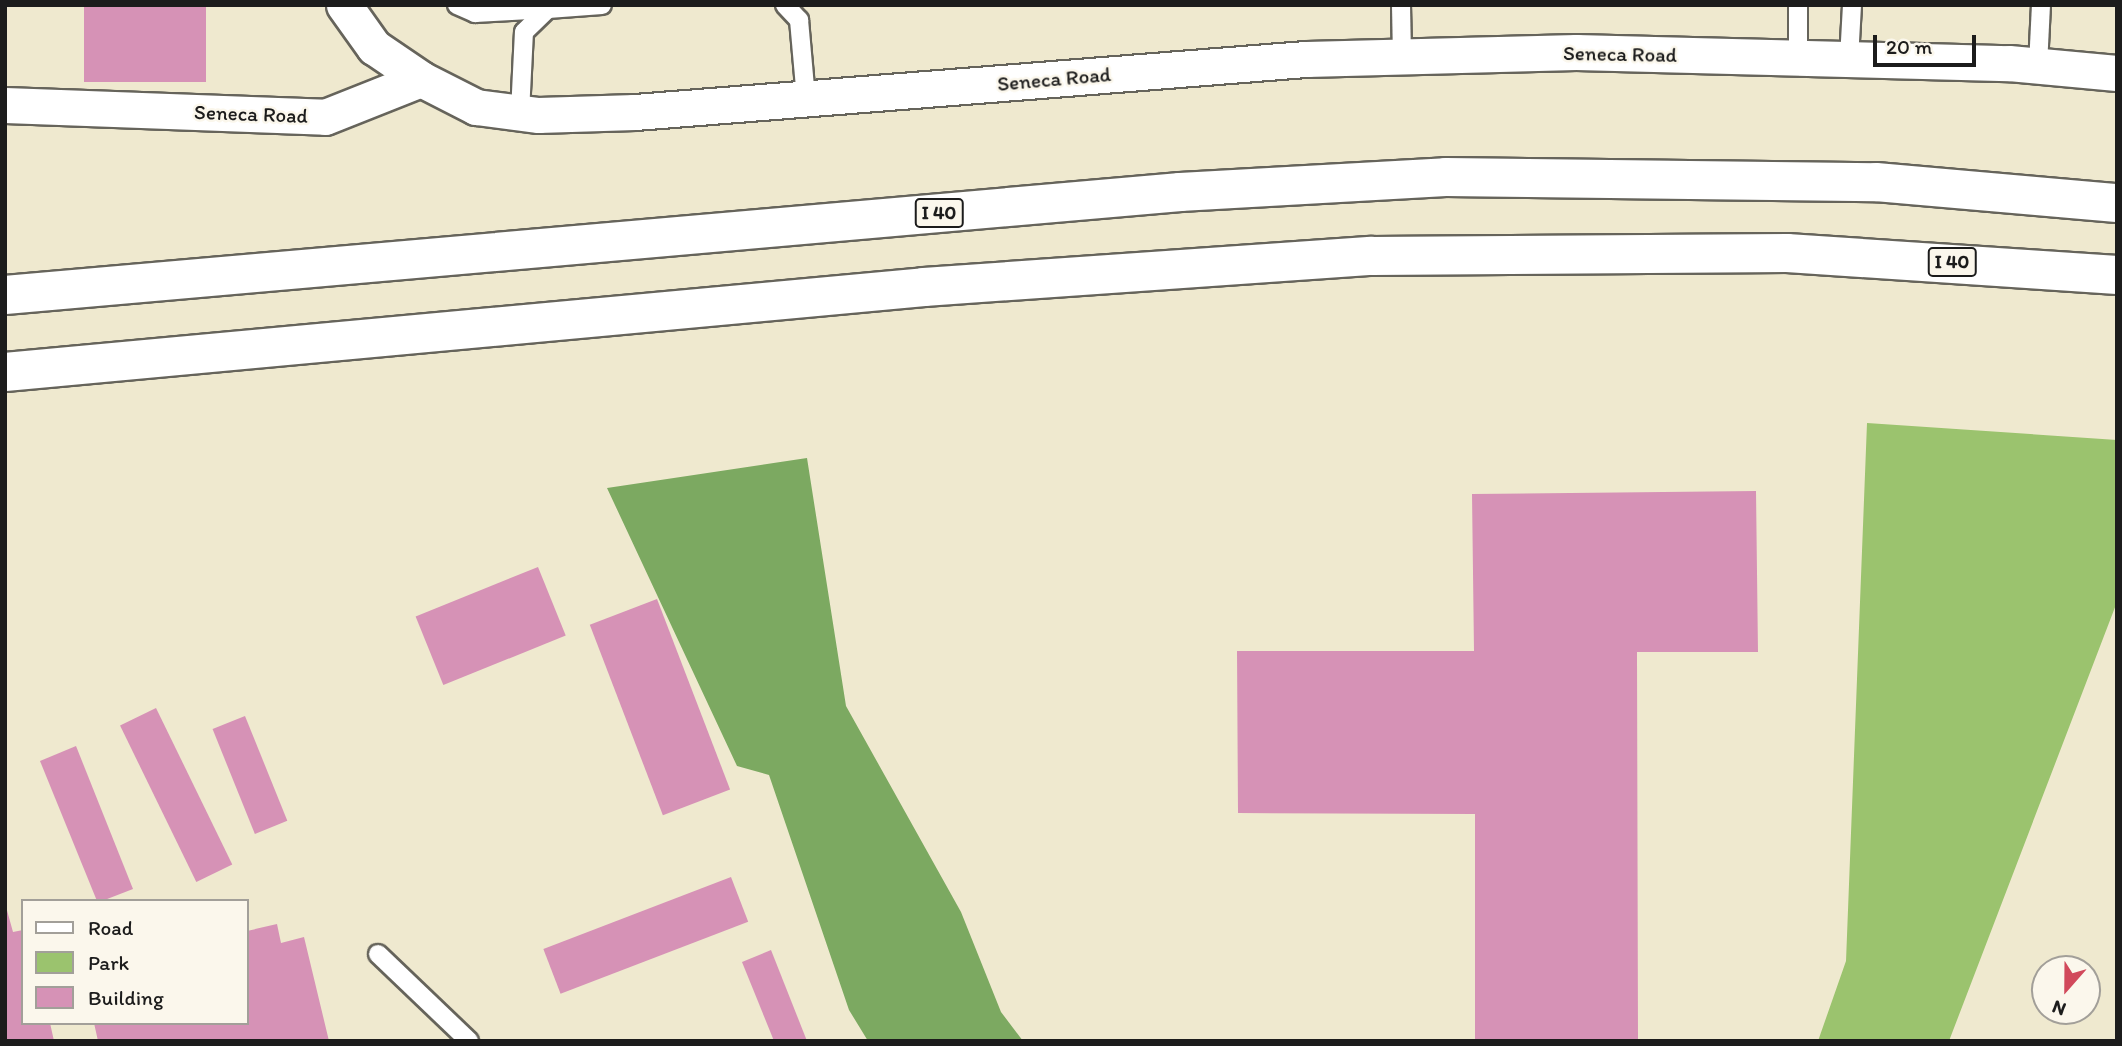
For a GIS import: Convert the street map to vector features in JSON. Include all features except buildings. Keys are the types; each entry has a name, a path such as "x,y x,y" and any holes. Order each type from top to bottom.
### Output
{"highway":[{"name":"I 40","path":"5,295 1180,192 1447,177 1876,183 2117,203"},
{"name":"I 40","path":"5,372 924,287 1372,256 1787,253 2117,275"}],"street":[{"path":"344,5 374,47 421,79"},
{"name":"Seneca Road","path":"5,105 325,117 421,79 476,107 520,113 635,112 1306,59 1576,52 2038,66 2117,73"}],"lane":[{"path":"457,5 475,13 602,5"},
{"path":"785,5 799,20 806,99"},
{"path":"1401,5 1402,57"},
{"path":"1798,5 1798,58"},
{"path":"1849,59 1852,5"},
{"path":"2038,66 2041,5"},
{"path":"520,113 524,32 548,9"},
{"path":"378,954 468,1041"}],"green space":[{"path":"1867,423 2117,440 2117,602 1949,1041 1818,1041 1846,961"},
{"path":"807,458 846,706 961,912 1001,1012 1023,1041 868,1041 849,1010 769,775 737,766 607,488"}]}
